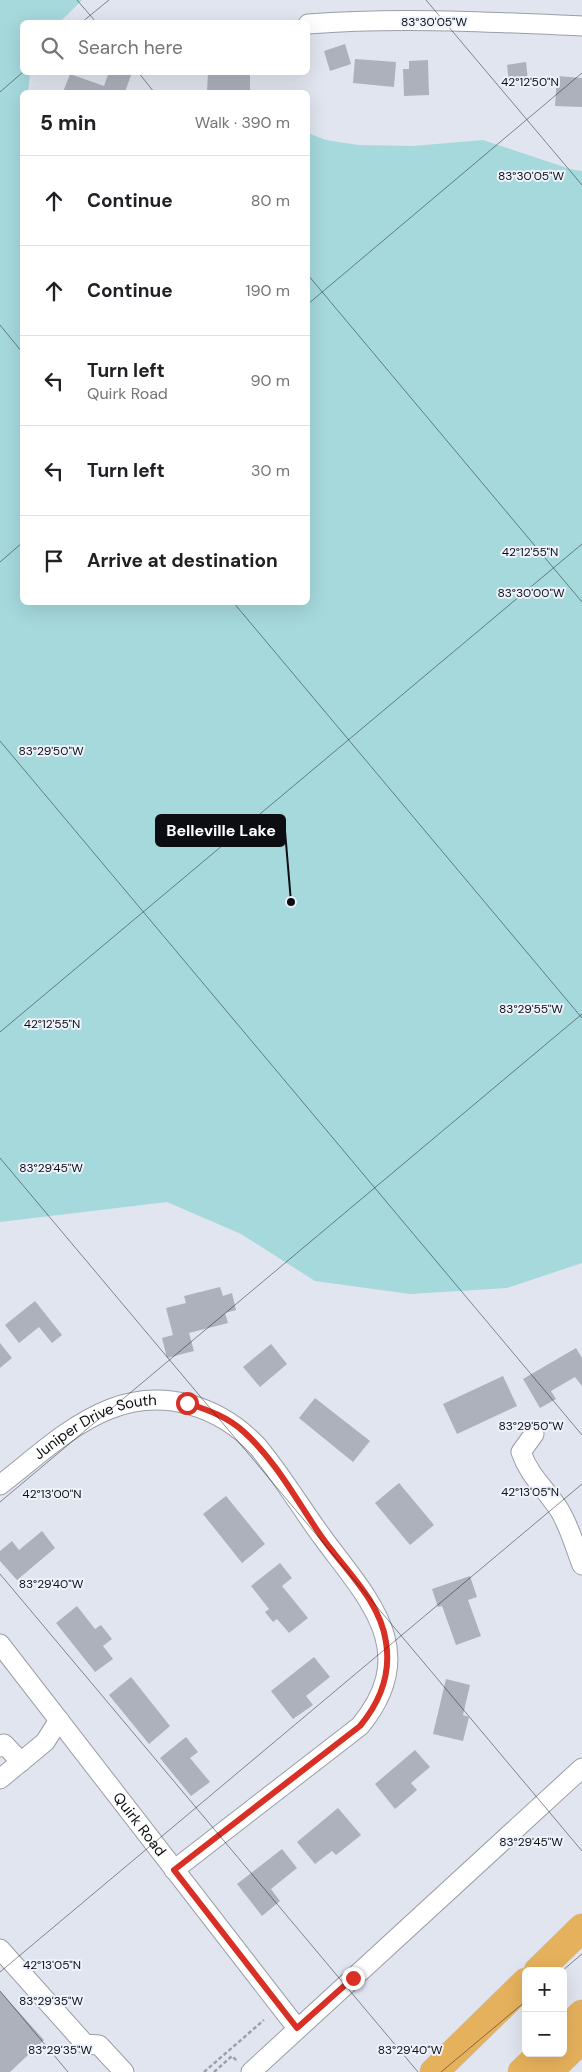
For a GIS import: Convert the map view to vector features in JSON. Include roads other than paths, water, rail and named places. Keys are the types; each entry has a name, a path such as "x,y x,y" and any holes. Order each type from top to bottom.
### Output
{"highway":[{"path":"542,1967 582,1928"},
{"path":"434,2072 522,1986"},
{"path":"567,2028 582,2014"},
{"path":"548,2072 582,2039"},
{"path":"522,2072 538,2057"}],"street":[{"path":"310,24 360,20 450,19 582,26"},
{"name":"Juniper Drive South","path":"0,1485 66,1434 108,1410 148,1400 187,1403 210,1411 244,1432 274,1466 322,1536 369,1599 383,1626 388,1664 381,1694 360,1726 174,1870"},
{"path":"534,1434 520,1452 526,1469 560,1511 570,1530 582,1565"},
{"name":"Quirk Road","path":"0,1644 297,2028"},
{"path":"0,1747 4,1744 10,1771 45,1742 59,1720"},
{"path":"251,2072 582,1768"},
{"path":"0,1950 85,2044 99,2045 124,2072"}],"water":[{"path":"0,0 82,0 62,20 20,20 20,75 30,75 28,90 20,90 20,605 310,605 310,134 326,140 358,145 413,146 483,140 570,169 582,171 582,1263 507,1288 410,1294 315,1281 241,1234 167,1202 0,1222"}],"place":[{"name":"Belleville Lake","path":"291,902"}]}
